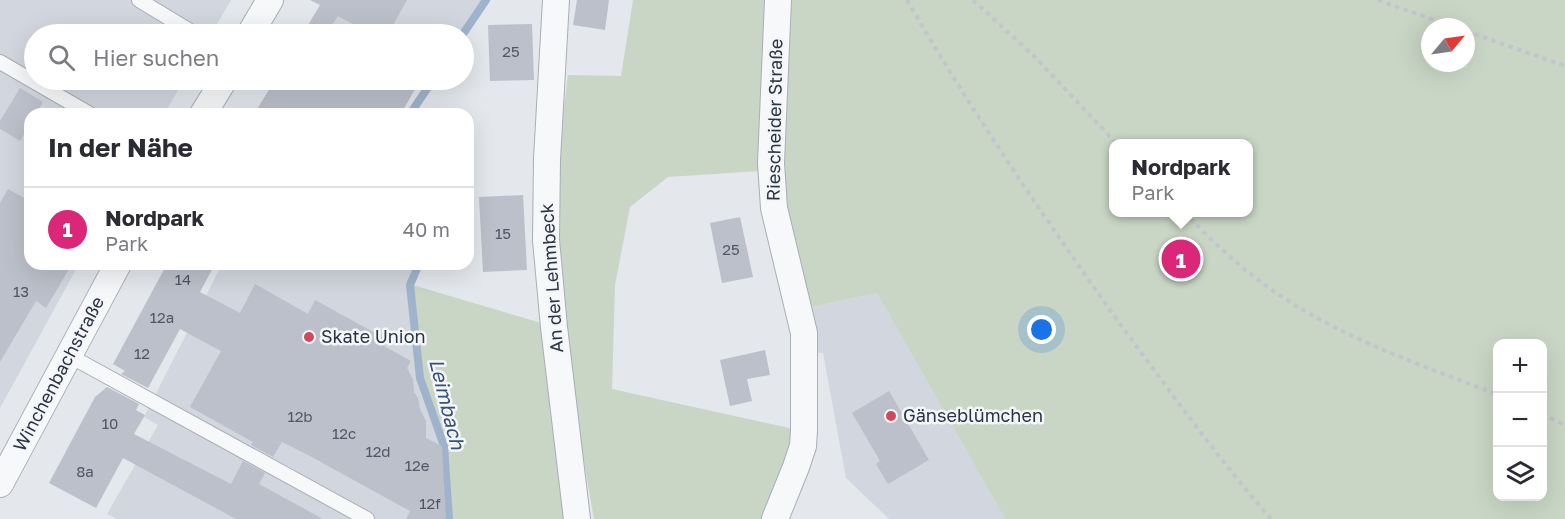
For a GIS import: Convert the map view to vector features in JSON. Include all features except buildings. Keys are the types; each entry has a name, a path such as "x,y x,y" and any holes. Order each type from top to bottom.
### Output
{"street":[{"path":"256,24 270,0"},
{"name":"An der Lehmbeck","path":"556,0 547,159 546,240 577,519"},
{"name":"Riescheider Straße","path":"775,519 803,446 804,430 804,333 774,208 771,163 778,0"},
{"path":"207,108 218,90"},
{"name":"Winchenbachstraße","path":"0,484 115,270"}],"lane":[{"path":"139,0 179,24"},
{"path":"0,62 24,76"},
{"path":"48,90 80,108"},
{"path":"68,355 367,519"}],"path":[{"path":"908,0 933,44 1052,229 1171,393 1271,519"},
{"path":"973,0 1034,56 1112,139"},
{"path":"1378,0 1429,18"},
{"path":"1475,34 1565,66"},
{"path":"1188,217 1258,280 1317,318 1380,349 1493,393"},
{"path":"1547,416 1565,425"}],"shaded area":[{"path":"0,0 231,0 217,24 24,24 24,90 178,90 168,108 24,108 24,270 76,270 0,408"},
{"path":"324,0 488,0 472,24 309,24"},
{"path":"219,270 419,270 413,285 407,285 417,379 442,448 446,519 117,519 107,514 158,425 144,417"},
{"name":"Gänseblümchen","path":"877,293 1005,519 889,519 846,478 823,353 812,353 806,308"}],"green space":[{"path":"633,0 768,0 760,171 668,177 630,207 615,285 612,389 794,429 786,475 768,519 594,519 572,394 554,251 556,170 568,75 621,76"},
{"path":"790,0 1565,0 1565,519 1005,519 877,293 806,308 789,225 783,162"},
{"path":"413,285 548,325 570,519 452,519 447,444 423,378"}],"waterway":[{"name":"Leimbach","path":"470,24 486,0"},
{"name":"Leimbach","path":"414,108 426,90"},
{"name":"Leimbach","path":"416,270 410,285 420,378 444,446 449,519"}],"place":[{"name":"Nordpark","path":"1181,259"},
{"name":"Skate Union","path":"309,337"},
{"name":"Gänseblümchen","path":"891,416"}]}
